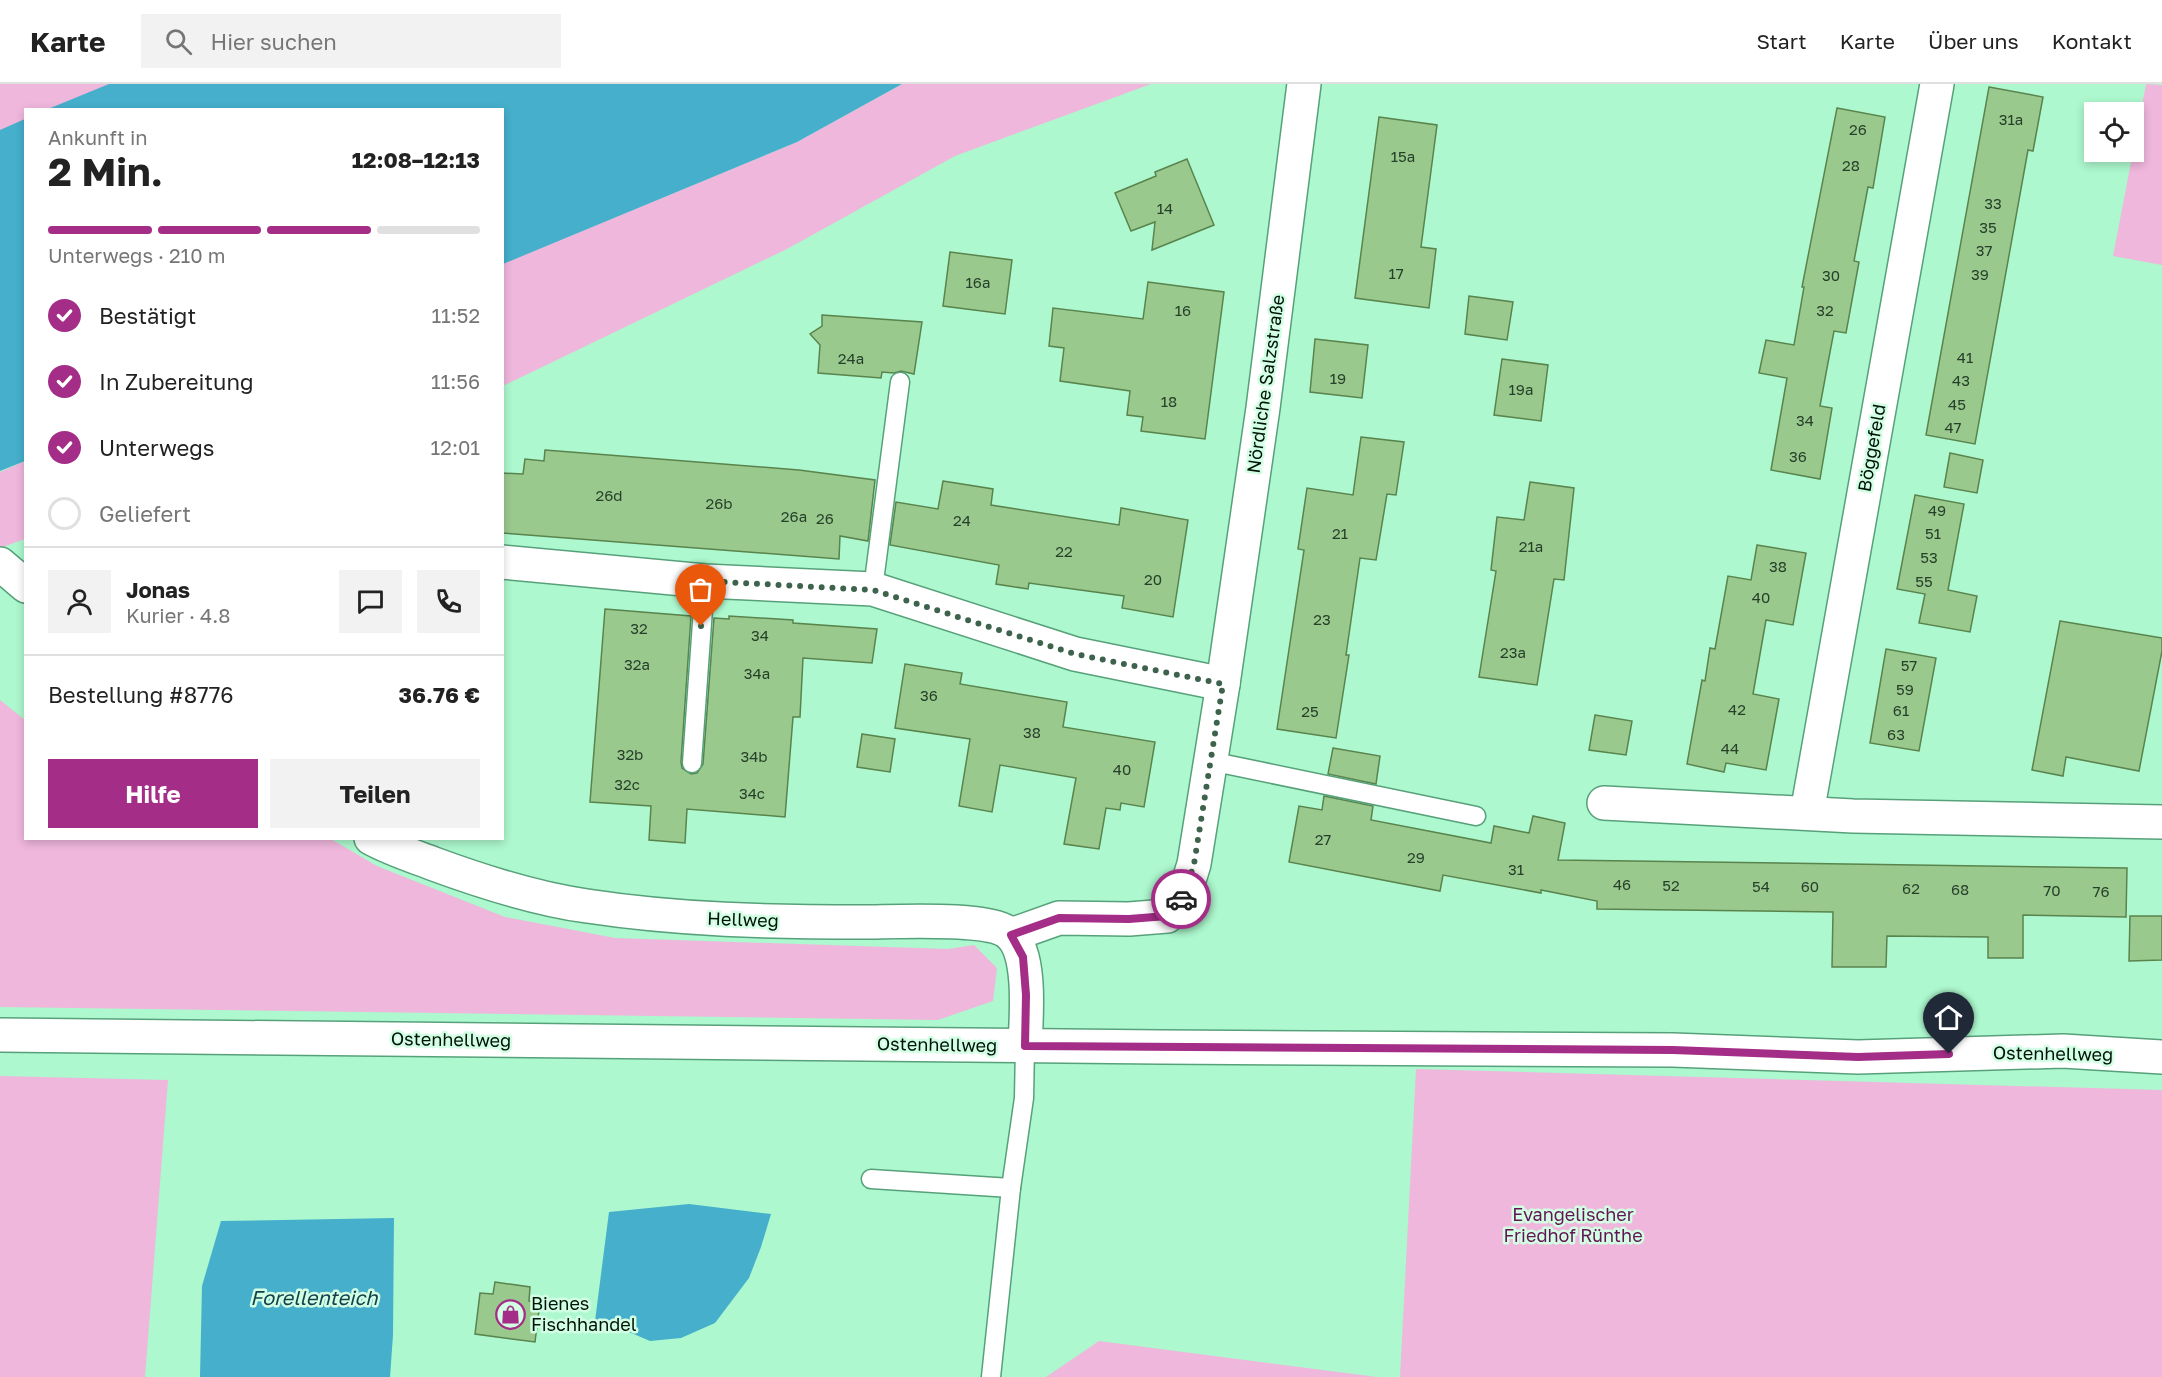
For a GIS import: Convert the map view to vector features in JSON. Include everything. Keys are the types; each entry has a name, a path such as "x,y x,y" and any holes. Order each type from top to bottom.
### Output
{"street":[{"name":"Nördliche Salzstraße","path":"1011,935 1059,918 1129,919 1167,916 1184,896 1194,864 1223,684 1263,408 1304,84"},
{"name":"Böggefeld","path":"1808,813 1937,84"},
{"path":"504,562 705,581 873,590 1075,654 1223,684"},
{"path":"1604,803 1853,816 2162,822"},
{"name":"Hellweg","path":"376,840 460,874 526,894 586,906 681,917 791,922 954,922 989,925 1011,935"},
{"path":"1011,935 1023,957 1026,995 1025,1046"},
{"name":"Ostenhellweg","path":"0,1035 1025,1046 1673,1050 1858,1057 2063,1051 2162,1057"}],"lane":[{"path":"873,590 900,382"},
{"path":"692,763 705,581"},
{"path":"1210,761 1476,816"},
{"path":"991,1377 1011,1188 1024,1098 1025,1046"},
{"path":"870,1179 1011,1188"}],"green space":[{"path":"0,84 114,84 56,108 24,108 24,122 0,132"},
{"path":"902,84 1151,84 955,156 787,249 504,386 504,263 797,142"},
{"path":"2146,84 2162,85 2162,265 2113,256 2131,162 2144,162 2143,102"},
{"path":"24,461 24,539 0,548 0,472"},
{"path":"0,700 24,719 24,840 333,840 377,866 505,917 615,938 948,949 974,945 997,968 993,1001 938,1020 0,1007"},
{"name":"Evangelischer Friedhof Rünthe","path":"1416,1069 2162,1090 2162,1377 1400,1377"},
{"path":"0,1076 168,1080 145,1377 0,1377"},
{"path":"1099,1341 1377,1377 1046,1377"}],"water":[{"path":"109,84 902,84 797,142 504,264 504,108 50,108"},
{"path":"24,119 24,461 0,471 0,130"},
{"path":"689,1204 771,1214 749,1278 715,1323 681,1338 650,1341 615,1326 595,1321 609,1212"},
{"name":"Forellenteich","path":"394,1218 393,1335 390,1377 200,1377 202,1286 221,1221"}],"building":[{"path":"1989,87 2043,97 2033,151 2028,150 1975,444 1926,435"},
{"path":"1837,108 1885,117 1873,188 1868,187 1854,261 1859,262 1846,333 1834,331 1820,406 1832,408 1820,479 1771,470 1787,378 1759,373 1766,340 1794,345 1804,287 1802,287"},
{"path":"1379,117 1437,125 1421,247 1436,249 1429,308 1355,298"},
{"path":"1187,159 1214,225 1152,250 1155,222 1131,231 1115,193 1156,176 1155,172"},
{"path":"950,252 1012,260 1005,314 943,306"},
{"path":"1148,282 1224,292 1205,439 1141,431 1143,417 1127,415 1130,391 1060,381 1064,348 1049,346 1053,308 1143,319"},
{"path":"1469,296 1513,302 1507,340 1465,334"},
{"path":"822,315 922,322 914,374 901,371 882,372 881,378 818,373 820,345 810,334 822,326"},
{"path":"1315,339 1368,345 1362,398 1310,392"},
{"path":"1502,359 1548,365 1541,421 1494,415"},
{"path":"1361,437 1404,442 1396,495 1387,494 1376,560 1360,558 1346,655 1349,655 1336,738 1277,729 1304,550 1298,549 1307,488 1353,495"},
{"path":"545,450 799,470 875,480 868,541 840,536 839,559 504,533 504,473 523,474 525,459 544,461"},
{"path":"1950,453 1983,460 1977,493 1944,487"},
{"path":"943,481 993,489 991,505 1119,525 1121,508 1188,520 1173,617 1122,608 1124,596 1029,583 1028,589 996,584 999,565 890,545 896,502 938,509"},
{"path":"1530,482 1574,488 1564,580 1554,579 1537,685 1479,677 1496,571 1491,570 1497,517 1524,520"},
{"path":"1915,495 1964,504 1948,590 1977,596 1970,632 1919,623 1925,594 1897,589"},
{"path":"1757,545 1806,553 1793,625 1766,620 1753,694 1779,699 1766,770 1726,763 1724,772 1687,764 1702,680 1705,681 1710,648 1715,649 1728,576 1751,580"},
{"path":"605,609 691,616 681,762 682,768 691,774 697,773 703,764 714,618 729,619 729,616 793,620 793,623 877,629 872,663 803,658 800,717 793,717 785,817 687,809 685,843 649,840 651,806 590,802"},
{"path":"2060,621 2162,638 2162,651 2139,771 2066,757 2063,776 2032,770"},
{"path":"1886,649 1936,658 1919,751 1870,743"},
{"path":"905,664 962,673 960,684 1067,702 1063,727 1155,742 1144,807 1121,803 1120,810 1106,808 1099,849 1064,844 1076,778 1000,765 992,812 959,806 970,739 895,728"},
{"path":"1595,715 1632,721 1626,755 1589,750"},
{"path":"862,734 895,739 890,772 857,767"},
{"path":"1333,748 1380,756 1376,784 1328,774"},
{"path":"1324,796 1373,806 1371,820 1491,843 1494,826 1529,833 1533,816 1565,823 1558,860 2127,868 2126,917 2023,915 2023,958 1988,958 1988,937 1887,936 1886,967 1832,967 1833,912 1597,909 1597,901 1443,875 1440,891 1289,862 1299,806 1322,810"},
{"path":"2130,916 2162,916 2162,960 2129,961"},
{"path":"495,1282 530,1287 529,1301 540,1302 535,1342 475,1334 480,1293 493,1294"}],"way so far":[{"path":"701,626 705,581 873,590 1075,654 1223,684 1194,864 1181,899"}],"place":[{"name":"Bienes Fischhandel","path":"510,1314"}],"route":[{"path":"1181,899 1167,916 1129,919 1059,918 1011,935 1023,957 1026,995 1025,1046 1673,1050 1858,1057 1949,1054"}]}
